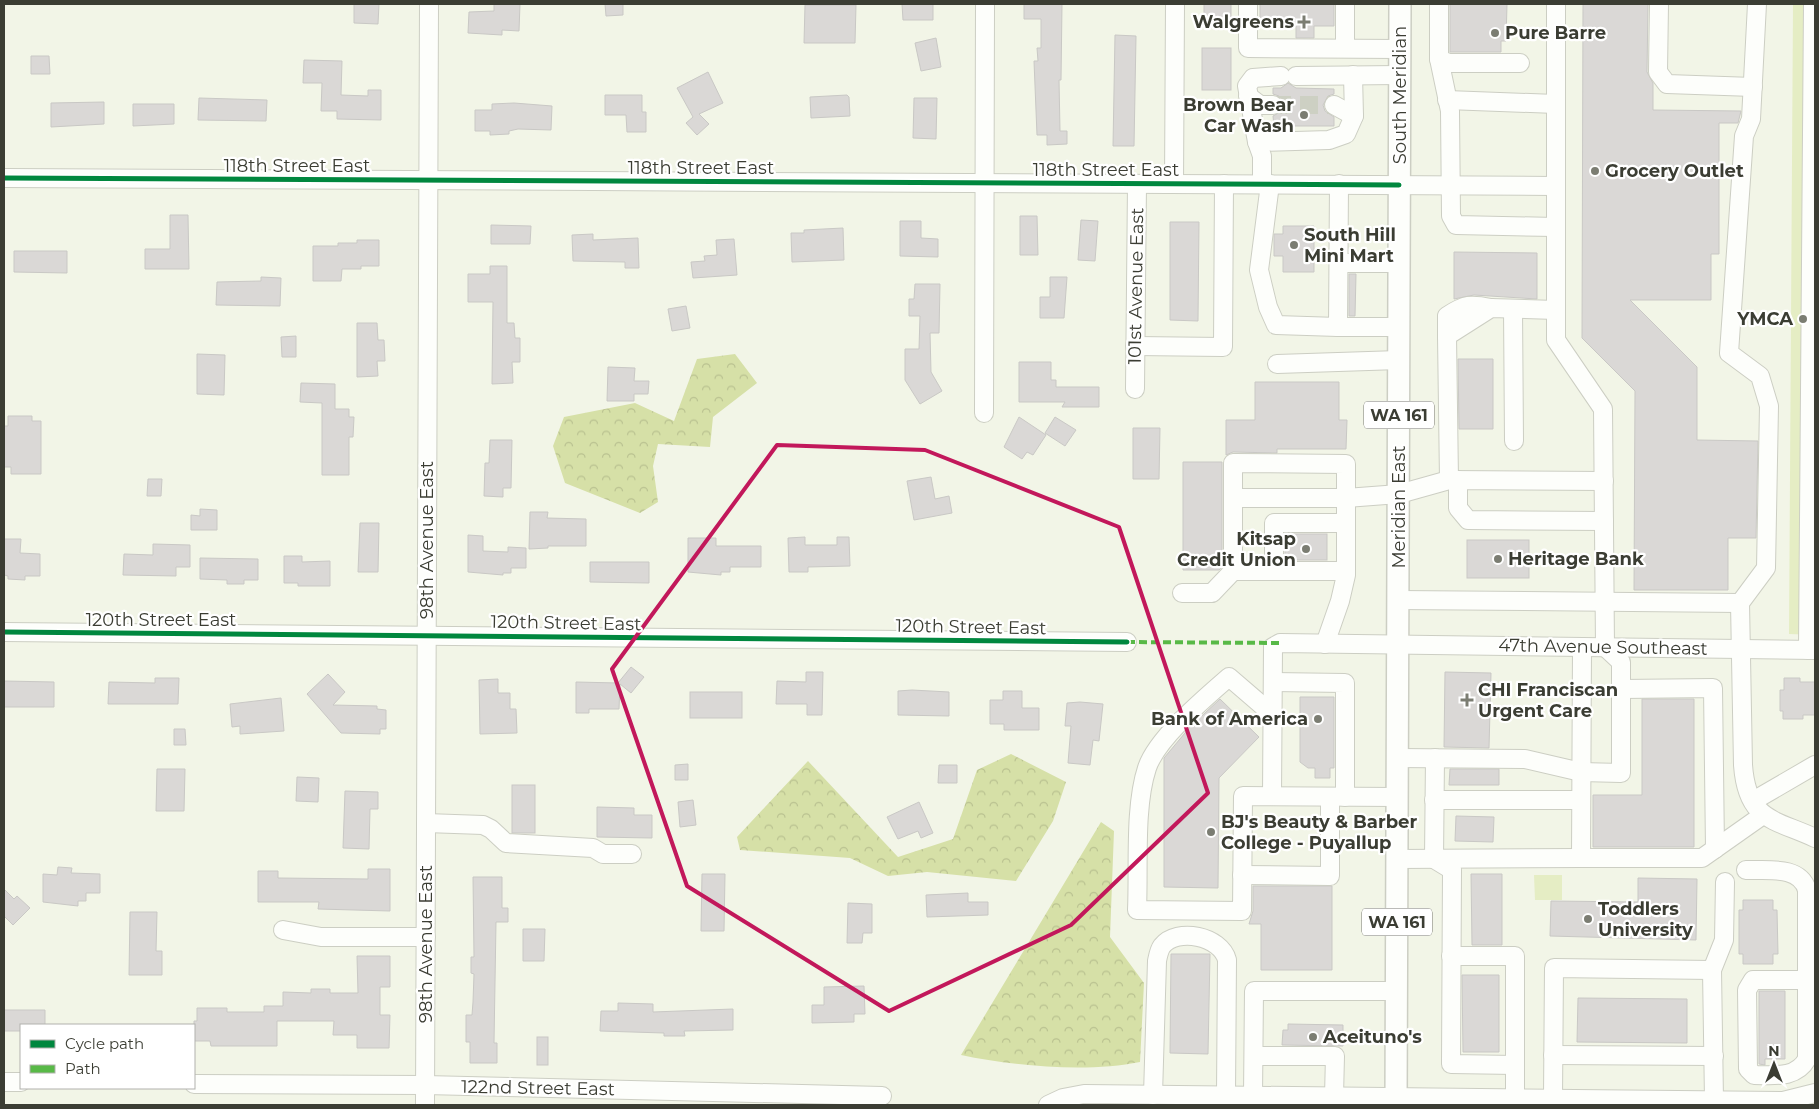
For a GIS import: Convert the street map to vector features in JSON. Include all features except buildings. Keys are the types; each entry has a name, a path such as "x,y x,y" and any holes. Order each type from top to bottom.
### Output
{"main road":[{"name":"South Meridian","path":"1399,185 1400,4"},
{"name":"Meridian East","path":"1397,749 1399,185"},
{"name":"WA 161","path":"1396,1101 1397,749"}],"street":[{"name":"98th Avenue East","path":"425,1105 430,4"},
{"path":"984,413 985,4"},
{"path":"1174,184 1175,4"},
{"path":"1248,4 1248,48 1400,49"},
{"path":"1344,4 1344,48"},
{"path":"1440,4 1439,58 1450,111 1451,216 1456,225 1555,227"},
{"path":"1397,749 1434,758 1525,759 1581,772 1621,773 1621,662 1605,647 1603,409 1556,340 1556,4"},
{"path":"1659,4 1658,72 1667,84 1753,87"},
{"path":"1756,4 1752,119 1744,136 1729,353 1760,376 1769,406 1766,568 1740,603 1743,771 1746,787 1758,808 1783,827 1815,838"},
{"path":"1812,650 1813,4"},
{"path":"1439,58 1449,64 1520,62"},
{"path":"1256,142 1329,140 1346,134 1354,116 1353,75"},
{"path":"1399,328 1276,325 1268,307 1259,270 1266,184 1262,156 1256,142 1247,86 1254,78 1400,75"},
{"path":"1248,96 1260,104 1273,104"},
{"path":"1447,100 1556,104"},
{"path":"1334,104 1354,116"},
{"name":"118th Street East","path":"4,178 1555,186"},
{"name":"101st Avenue East","path":"1135,389 1137,184"},
{"path":"1135,346 1223,347 1224,184"},
{"path":"1338,327 1339,184"},
{"path":"1339,263 1399,263"},
{"path":"1556,310 1491,308 1447,336 1448,441 1458,508 1468,520 1604,521"},
{"path":"1513,309 1514,441"},
{"path":"1277,364 1399,360"},
{"path":"1182,593 1212,593 1233,571 1233,463 1346,464 1346,571 1340,601 1324,644"},
{"path":"1233,498 1346,498 1399,494 1453,480 1604,481"},
{"path":"1274,571 1274,523 1346,523"},
{"path":"1233,571 1346,571"},
{"path":"1398,600 1740,603"},
{"name":"120th Street East","path":"4,632 1127,642"},
{"path":"1272,796 1273,647 1280,643 1398,644"},
{"name":"47th Avenue Southeast","path":"1398,644 1812,650"},
{"path":"1580,858 1582,647"},
{"path":"1272,714 1229,677 1189,712 1165,740 1147,766 1142,786 1138,910 1242,911 1243,796 1397,798"},
{"path":"1242,875 1330,876 1338,797 1345,683 1273,682"},
{"path":"1622,689 1713,688 1714,849"},
{"path":"1434,758 1434,859"},
{"path":"1397,859 1702,858 1758,808 1815,765"},
{"path":"1434,800 1581,800"},
{"path":"426,823 484,825 506,843 593,848 603,854 632,854"},
{"path":"1434,859 1452,870 1451,1064 1515,1065"},
{"path":"1746,870 1793,873 1805,883 1811,980 1807,1059 1802,1067 1788,1075 1754,1075 1748,1069 1747,990 1753,980 1811,980"},
{"path":"1716,1103 1712,970 1724,940 1725,882"},
{"path":"283,930 321,937 426,937"},
{"path":"1156,1098 1157,961 1159,951 1163,945 1174,938 1193,937 1204,938 1217,943 1226,952 1226,1095"},
{"path":"1451,956 1515,956 1515,1098"},
{"path":"1563,1101 1553,1055 1554,968 1712,970"},
{"path":"1254,1096 1254,991 1397,991"},
{"path":"1553,1055 1714,1056"},
{"path":"1254,1056 1334,1056 1334,1096"},
{"path":"4,1082 20,1082"},
{"name":"122nd Street East","path":"195,1084 425,1085 817,1100 882,1096"},
{"path":"1058,1103 1084,1094 1156,1098 1226,1095 1334,1096 1396,1101 1490,1102 1515,1098 1563,1101 1716,1103 1783,1101 1815,1093"}],"highlighted area":[{"path":"777,445 925,450 1119,527 1208,793 1071,925 889,1011 687,886 612,669"}],"green space":[{"name":"YMCA","path":"1793,4 1815,4 1815,635 1789,634"},
{"path":"735,354 757,383 713,417 710,447 658,444 653,466 658,502 640,513 565,483 553,446 564,417 635,403 674,421 697,359"},
{"path":"1011,754 1066,782 1053,821 1016,881 927,872 888,876 850,858 740,850 737,837 808,761 898,857 953,839 977,770"},
{"path":"1101,822 1114,831 1110,937 1144,983 1140,1062 1074,1068 1027,1065 961,1055"},
{"path":"1534,875 1562,875 1562,900 1535,900"}],"tunnel":[{"path":"1273,105 1334,105"}],"marked path":[{"path":"1127,642 1280,643"}],"cycle path":[{"path":"4,178 1399,185"},
{"path":"4,632 1127,642"}],"place":[{"name":"Walgreens","path":"1304,22"},
{"name":"Pure Barre","path":"1495,33"},
{"name":"Brown Bear Car Wash","path":"1304,115"},
{"name":"Grocery Outlet","path":"1595,171"},
{"name":"South Hill Mini Mart","path":"1294,245"},
{"name":"YMCA","path":"1803,319"},
{"name":"Kitsap Credit Union","path":"1306,549"},
{"name":"Heritage Bank","path":"1498,559"},
{"name":"CHI Franciscan Urgent Care","path":"1467,700"},
{"name":"Bank of America","path":"1318,719"},
{"name":"BJ's Beauty & Barber College - Puyallup","path":"1211,832"},
{"name":"Toddlers University","path":"1588,919"},
{"name":"Aceituno's","path":"1313,1037"}]}
